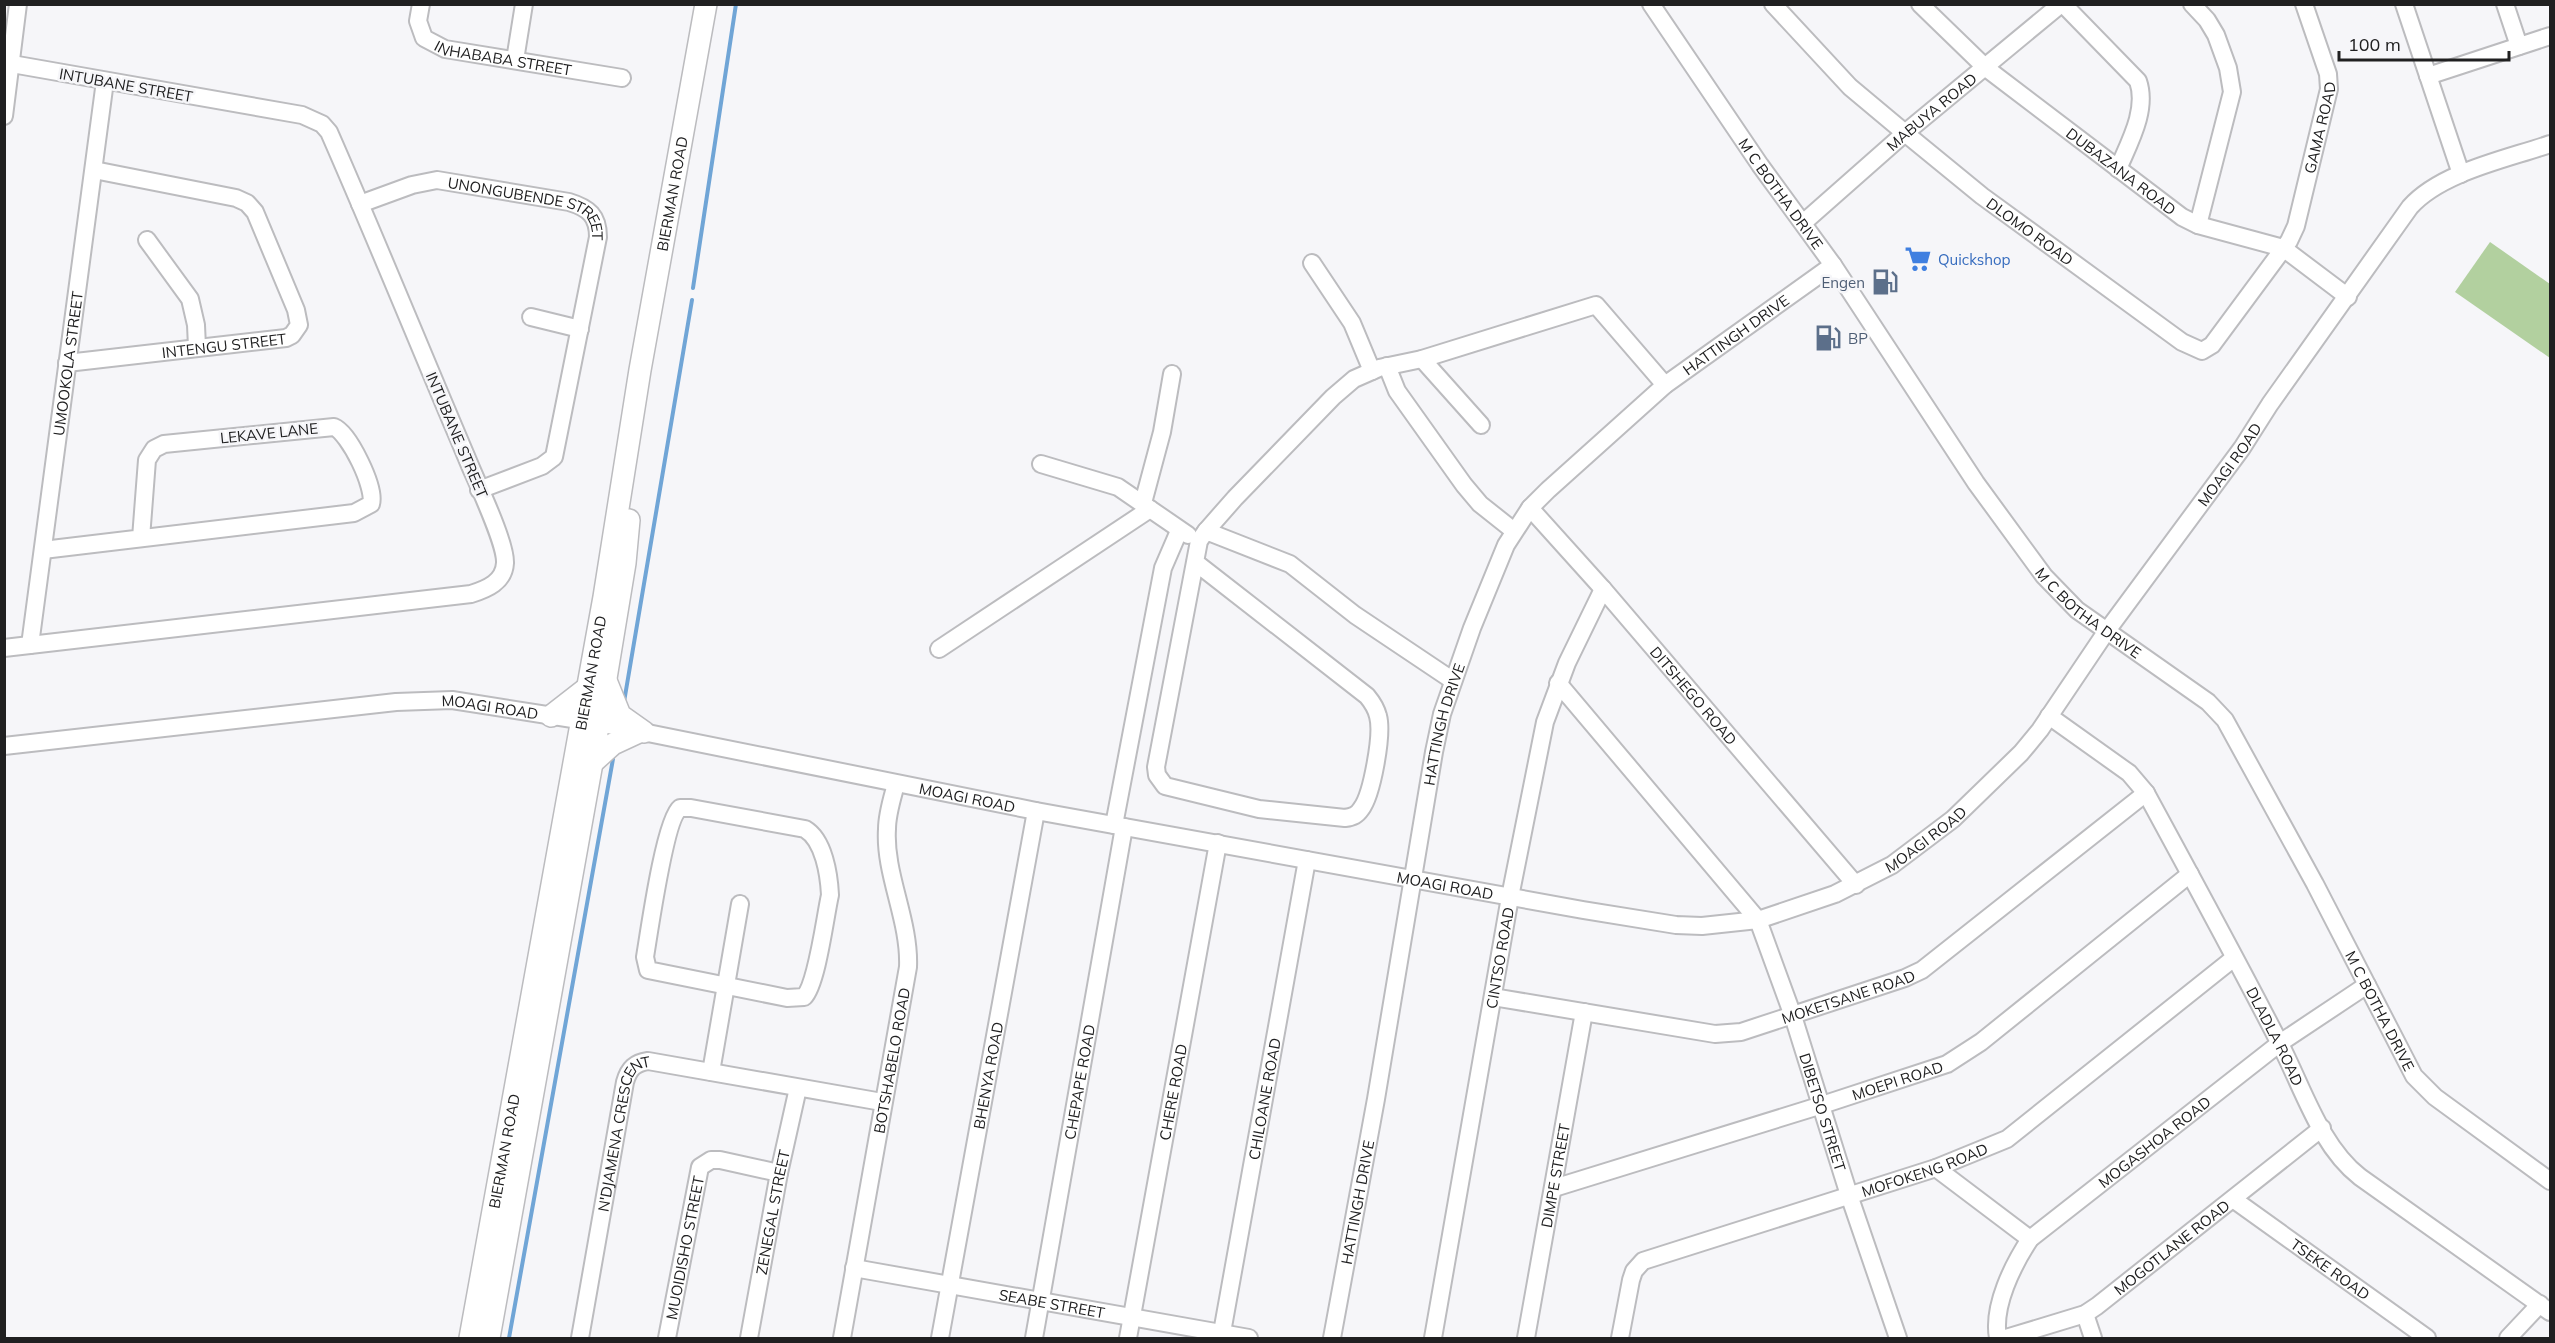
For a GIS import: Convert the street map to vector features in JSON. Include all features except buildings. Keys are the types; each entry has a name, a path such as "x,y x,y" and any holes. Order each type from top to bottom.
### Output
{"main road":[{"name":"BIERMAN ROAD","path":"597,684 604,597 640,370 706,4"},
{"name":"BIERMAN ROAD","path":"470,1338 589,722 625,563 640,416 713,4"},
{"path":"551,716 597,684 620,715 642,732 613,744 592,763"},
{"name":"BIERMAN ROAD","path":"489,1338 592,763 589,722"}],"street":[{"path":"4,116 18,4"},
{"name":"INHABABA STREET","path":"421,4 418,21 420,29 424,38 433,45 445,49 622,78"},
{"path":"515,60 524,4"},
{"name":"M C BOTHA DRIVE","path":"1651,4 1760,165 1833,265 2018,542 2061,595 2106,632 2208,702 2225,720 2367,985 2406,1064 2428,1091 2550,1181"},
{"name":"DLOMO ROAD","path":"1773,4 1850,87 1905,134 2049,246 2182,342 2198,350 2207,350 2212,345 2283,249"},
{"name":"DUBAZANA ROAD","path":"1920,4 1986,68 2182,217 2198,225 2283,249 2348,297"},
{"path":"2192,4 2216,34 2228,68 2232,92 2198,225"},
{"name":"GAMA ROAD","path":"2283,249 2296,226 2329,89 2328,74 2304,4"},
{"path":"2404,4 2461,174"},
{"path":"2505,4 2519,46"},
{"path":"2059,5 2134,75 2141,88 2139,113 2118,169"},
{"name":"MABUYA ROAD","path":"1803,222 2059,5"},
{"path":"2428,76 2550,36"},
{"name":"INTUBANE STREET","path":"4,648 459,596 485,590 503,573 505,562 503,548 480,490 360,204 322,123 313,118 12,64"},
{"name":"UMOOKOLA STREET","path":"30,645 105,81"},
{"name":"MOAGI ROAD","path":"4,747 422,700 452,700 642,732 1036,811 1412,880 1676,925 1711,926 1758,920 1856,885 1892,865 1961,812 2012,763 2049,716 2106,632 2242,448 2270,404 2416,200 2436,186 2461,174 2550,144"},
{"name":"INTENGU STREET","path":"67,363 286,338 292,335 299,325 297,310 255,212 247,203 236,198 94,170"},
{"name":"UNONGUBENDE STREET","path":"360,204 412,185 437,180 569,202 588,209 595,217 598,237 554,457 542,466 480,490"},
{"path":"147,240 190,300 196,325 197,348"},
{"path":"1312,263 1380,369 1464,485 1480,504 1514,531"},
{"name":"HATTINGH DRIVE","path":"1332,1338 1376,1099 1434,752 1452,680 1506,545 1530,508 1665,385 1833,265"},
{"path":"1195,562 1366,696 1373,704 1380,724 1376,762 1364,804 1353,817 1337,819 1259,809 1173,789 1160,781 1156,767 1195,562 1202,536 1234,498 1333,397 1354,379 1380,369 1422,359 1596,305 1665,385"},
{"path":"531,317 580,328"},
{"path":"1422,359 1481,425"},
{"path":"939,649 1146,506 1172,374"},
{"name":"LEKAVE LANE","path":"43,550 354,513 371,504 372,494 348,439 334,427 164,444 153,449 145,468 141,538"},
{"path":"1041,464 1118,487 1179,531 1290,564 1355,615 1452,680"},
{"name":"DITSHEGO ROAD","path":"1530,508 1603,589 1856,885"},
{"name":"CHEPAPE ROAD","path":"1034,1338 1163,568 1179,531"},
{"name":"CINTSO ROAD","path":"1433,1338 1510,897 1545,722 1558,683 1603,589"},
{"path":"1558,683 1758,920"},
{"name":"DLADLA ROAD","path":"2049,716 2129,773 2146,793 2280,1043 2322,1128 2352,1170 2545,1308"},
{"name":"BOTSHABELO ROAD","path":"842,1338 882,1102 908,967 907,937 887,842 889,814 896,784"},
{"name":"MOKETSANE ROAD","path":"1493,997 1715,1034 1741,1032 1793,1016 1905,978 1922,970 2146,793"},
{"path":"680,808 691,808 805,829 817,839 820,848 830,895 808,993 804,997 787,998 726,987 652,972 645,966 646,946 664,849 672,817 680,808"},
{"name":"BHENYA ROAD","path":"940,1338 1036,811"},
{"name":"CHERE ROAD","path":"1128,1338 1218,843"},
{"name":"CHILOANE ROAD","path":"1221,1336 1307,860"},
{"name":"MOEPI ROAD","path":"1554,1188 1822,1106 1947,1064 1959,1058 2190,874"},
{"path":"711,1072 740,904"},
{"name":"DIBETSO STREET","path":"1758,920 1793,1016 1849,1195 1898,1338"},
{"name":"MOFOKENG ROAD","path":"1620,1338 1631,1280 1634,1271 1643,1261 1936,1168 2012,1136 2234,958"},
{"name":"MOGASHOA ROAD","path":"1998,1338 1996,1328 1999,1309 2016,1263 2030,1239 2280,1043 2367,985"},
{"name":"DIMPE STREET","path":"1526,1338 1584,1012"},
{"name":"N'DJAMENA CRESCENT","path":"580,1338 625,1082 630,1069 635,1065 648,1061 882,1102"},
{"name":"ZENEGAL STREET","path":"749,1338 779,1173 798,1088"},
{"name":"MOGOTLANE ROAD","path":"2006,1338 2085,1314 2322,1128"},
{"name":"MUOIDISHO STREET","path":"667,1338 700,1167 711,1160 720,1160 779,1173"},
{"path":"1936,1168 2030,1239"},
{"name":"TSEKE ROAD","path":"2233,1199 2427,1338"},
{"name":"SEABE STREET","path":"854,1268 1221,1336 1249,1338"},
{"path":"2508,1338 2545,1308"},
{"path":"2085,1314 2093,1338"}],"green space":[{"path":"2490,242 2550,284 2550,358 2455,292"}],"waterway":[{"path":"693,288 736,4"},
{"path":"624,702 692,300"},
{"path":"509,1338 613,759"}],"place":[{"name":"Quickshop","path":"1918,259"},
{"name":"Engen","path":"1885,282"},
{"name":"BP","path":"1828,338"}]}
